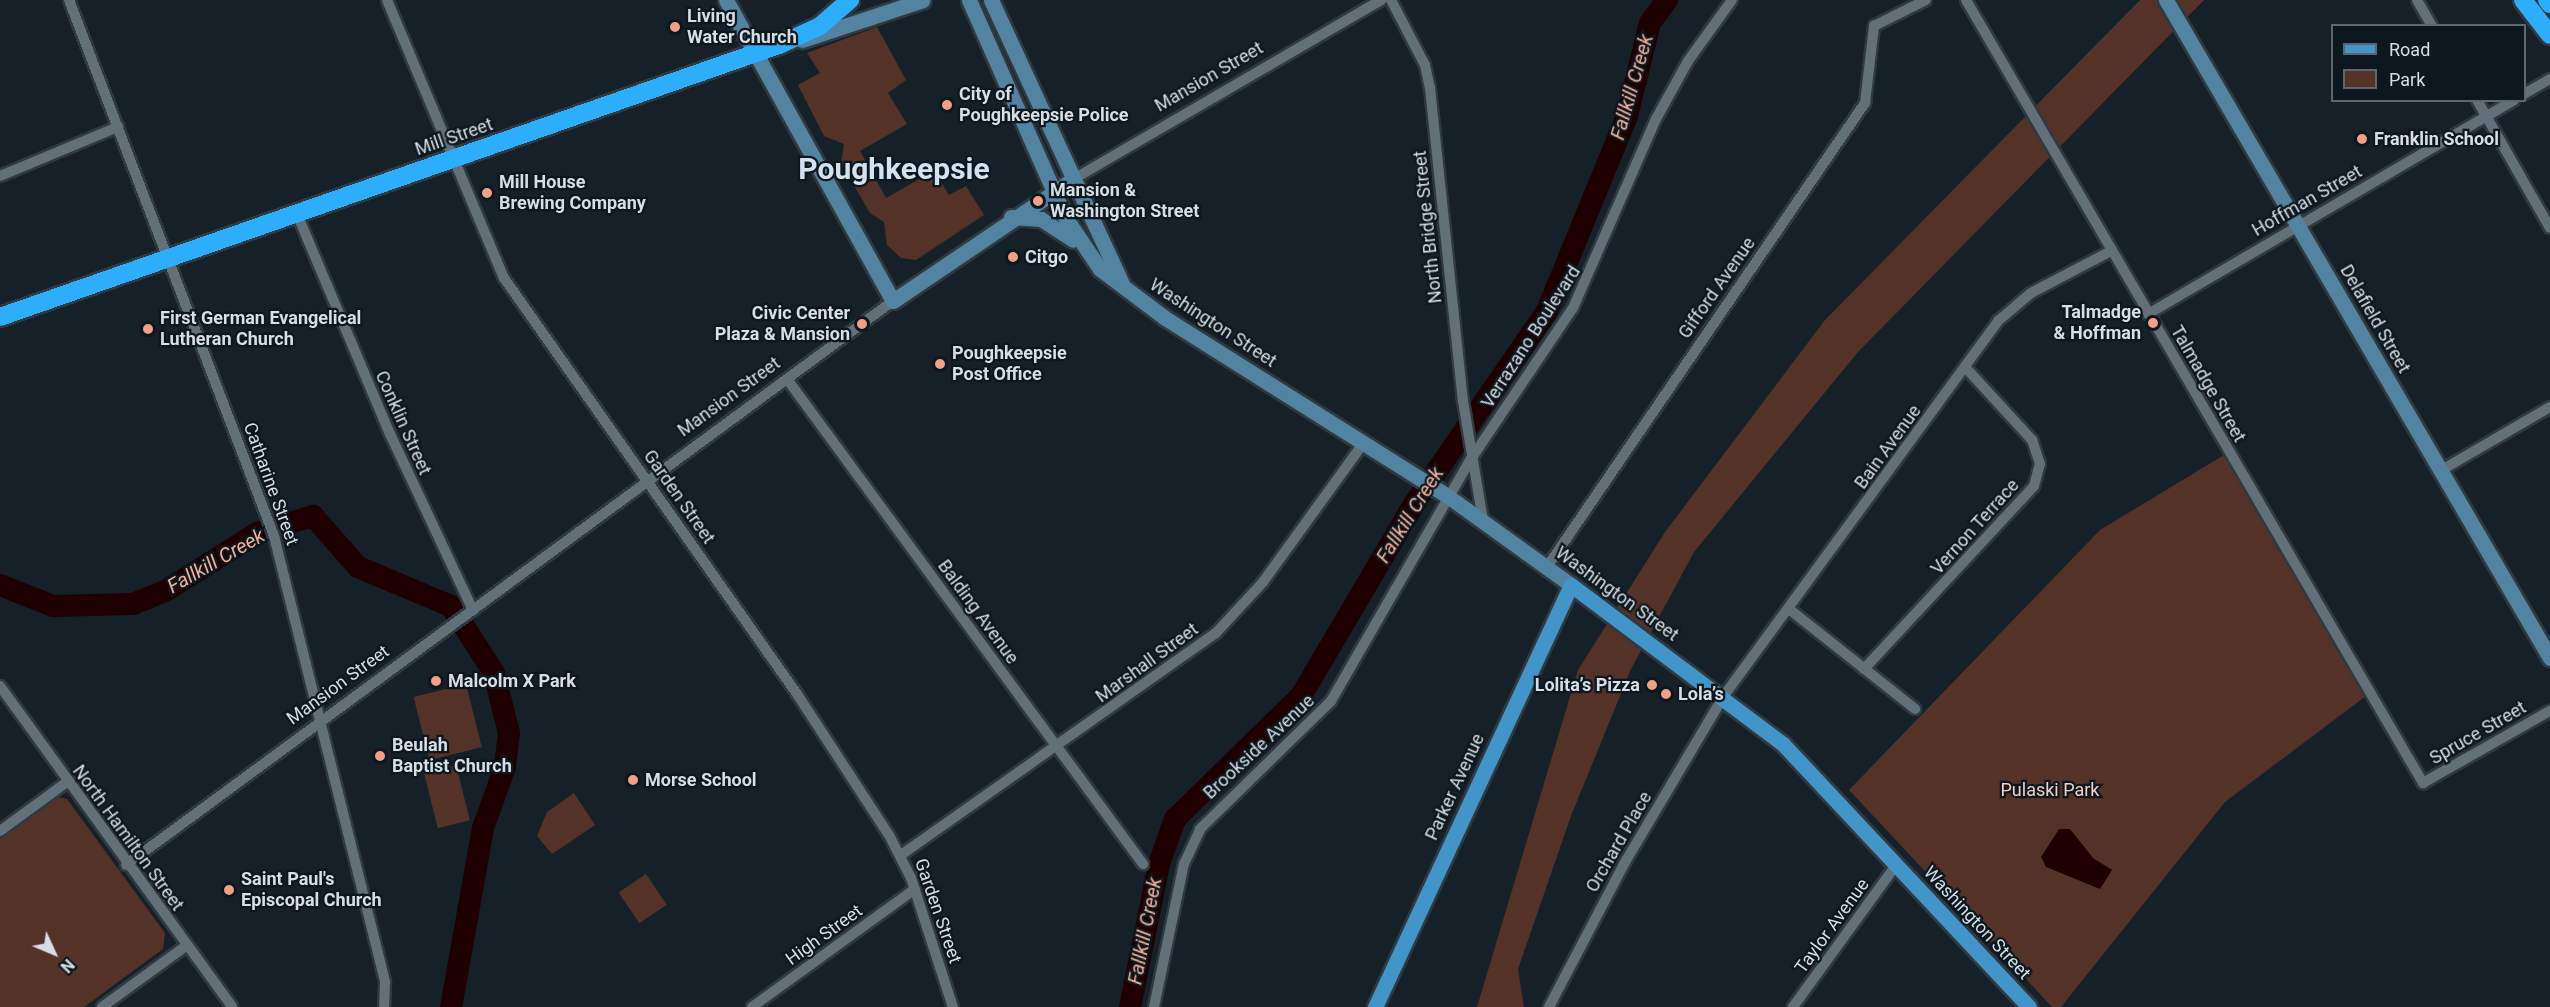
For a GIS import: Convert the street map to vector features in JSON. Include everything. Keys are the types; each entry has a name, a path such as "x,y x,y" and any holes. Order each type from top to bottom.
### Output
{"highway":[{"path":"779,45 820,26 850,0"},
{"path":"2523,0 2550,35"},
{"path":"2547,0 2550,4"},
{"name":"Mill Street","path":"0,317 779,45"}],"main road":[{"name":"Washington Street","path":"1571,585 1783,744 2029,1007"},
{"name":"Parker Avenue","path":"1375,1007 1571,585"}],"street":[{"name":"Catharine Street","path":"69,0 268,518 385,1002"},
{"name":"Garden Street","path":"387,0 452,160 521,307 648,481 836,751 901,855 915,889 953,1007"},
{"path":"726,0 893,301"},
{"name":"Mill Street","path":"779,45 923,0"},
{"name":"Washington Street","path":"969,0 1054,190 1089,257 1122,284 1362,445 1483,520 1571,585"},
{"name":"Washington Street","path":"991,0 1072,180 1122,284"},
{"name":"Mansion Street","path":"126,865 893,301 1011,217 1381,0"},
{"name":"North Bridge Street","path":"1390,0 1425,65 1430,88 1463,401 1483,520"},
{"name":"Verrazano Boulevard","path":"1445,495 1574,308 1656,119 1688,61 1732,0"},
{"name":"Gifford Avenue","path":"1547,567 1859,113 1868,92 1870,36 1883,19 1926,0"},
{"name":"Talmadge Street","path":"1966,0 2423,783"},
{"name":"Delafield Street","path":"2166,0 2550,658"},
{"path":"2417,0 2431,24"},
{"path":"2526,93 2548,80"},
{"path":"2477,102 2550,228"},
{"name":"Hoffman Street","path":"2148,314 2511,102"},
{"path":"0,176 118,127"},
{"name":"Conklin Street","path":"297,214 390,434 471,612"},
{"path":"1011,217 1050,222 1089,257"},
{"name":"Bain Avenue","path":"1723,697 2012,308 2111,251"},
{"name":"Vernon Terrace","path":"1864,669 2034,486 2040,464 2032,440 1966,368"},
{"name":"Balding Avenue","path":"787,379 1143,864"},
{"path":"2440,471 2550,407"},
{"name":"Marshall Street","path":"901,855 1216,633 1263,582 1362,445"},
{"name":"Brookside Avenue","path":"1154,1007 1184,864 1200,829 1322,714 1445,495"},
{"path":"1789,609 1915,709"},
{"name":"North Hamilton Street","path":"0,686 66,782 232,1007"},
{"name":"Orchard Place","path":"1549,1007 1624,864 1723,697"},
{"name":"Spruce Street","path":"2423,783 2550,711"},
{"path":"0,831 66,782"},
{"name":"Taylor Avenue","path":"1793,1007 1896,865"},
{"name":"High Street","path":"752,1007 915,889"},
{"path":"102,1007 186,946"}],"green space":[{"path":"2140,0 2204,0 1858,352 1694,552 1631,669 1571,816 1518,969 1524,1007 1477,1007 1578,670 1665,532 1825,320"},
{"path":"877,27 906,80 888,93 907,124 860,151 886,198 934,171 949,195 966,186 984,215 916,260 901,258 887,245 884,222 870,213 841,163 844,144 824,136 798,85 820,73 807,53"},
{"name":"Pulaski Park","path":"2224,455 2366,696 2225,802 2061,1007 2052,1007 1849,790 2100,530"},
{"path":"466,684 482,747 429,760 414,697"},
{"path":"456,765 470,820 438,828 424,773"},
{"path":"574,793 595,825 552,854 537,836 547,812"},
{"path":"57,797 67,799 165,933 163,949 84,1007 0,1007 0,839"},
{"path":"646,874 667,905 639,923 619,892"}],"shaded area":[{"path":"2059,829 2070,829 2093,858 2112,870 2100,889 2046,867 2041,857"}],"waterway":[{"name":"Fallkill Creek","path":"1130,1007 1159,864 1175,819 1301,696 1414,504 1547,311 1627,116 1650,23 1667,0"},
{"name":"Fallkill Creek","path":"0,585 53,606 133,604 167,590 257,533 313,516 358,567 451,606 494,673 509,733 505,767 483,828 451,1007"}],"place":[{"name":"Living Water Church","path":"675,27"},
{"name":"City of Poughkeepsie Police","path":"947,105"},
{"name":"Franklin School","path":"2362,139"},
{"name":"Mill House Brewing Company","path":"487,193"},
{"name":"Mansion & Washington Street","path":"1038,201"},
{"name":"Citgo","path":"1013,257"},
{"name":"Talmadge & Hoffman","path":"2153,323"},
{"name":"Civic Center Plaza & Mansion","path":"862,324"},
{"name":"First German Evangelical Lutheran Church","path":"148,329"},
{"name":"Poughkeepsie Post Office","path":"940,364"},
{"name":"Malcolm X Park","path":"436,681"},
{"name":"Lolita’s Pizza","path":"1652,685"},
{"name":"Lola’s","path":"1666,694"},
{"name":"Beulah Baptist Church","path":"380,756"},
{"name":"Morse School","path":"633,780"},
{"name":"Saint Paul's Episcopal Church","path":"229,890"}],"district":[{"name":"Poughkeepsie","path":"894,169"}]}
